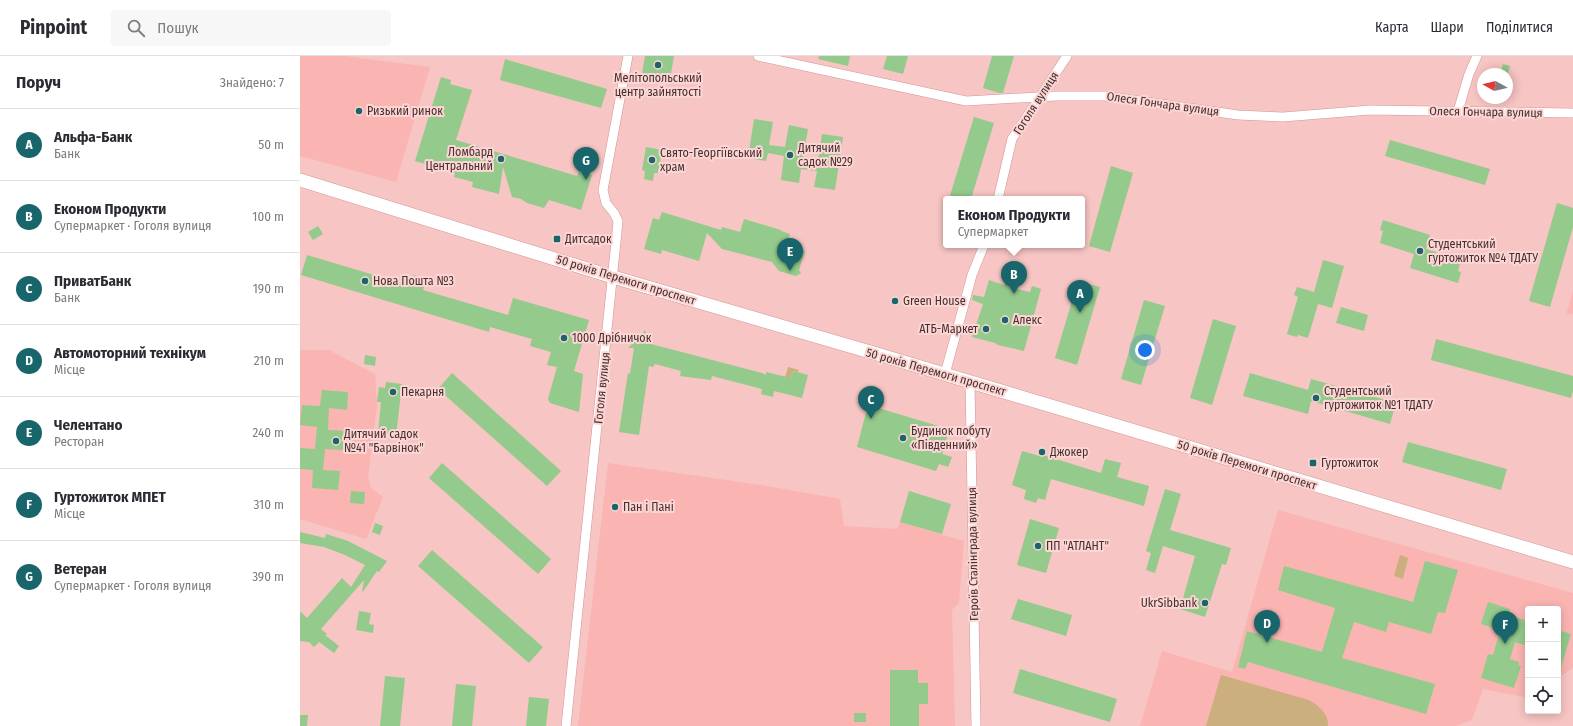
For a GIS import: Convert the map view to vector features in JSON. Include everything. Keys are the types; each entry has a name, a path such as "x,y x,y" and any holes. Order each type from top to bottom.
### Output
{"main road":[{"name":"50 років Перемоги проспект","path":"300,180 613,277 945,374 1573,562"}],"street":[{"name":"Гоголя вулиця","path":"566,726 618,221 606,203 603,190 628,56"},
{"name":"Олеся Гончара вулиця","path":"758,56 966,101 1056,96 1105,96 1238,115 1283,117 1370,110 1573,113"},
{"name":"Гоголя вулиця","path":"999,196 1012,139 1067,56"},
{"path":"1458,111 1469,74 1477,56"},
{"path":"945,374 972,276 983,248"},
{"name":"Героїв Сталінграда вулиця","path":"970,382 976,726"}],"shaded area":[{"name":"Ризький ринок","path":"300,56 344,56 430,67 396,182 300,156"},
{"path":"1573,291 1573,314 1566,315"},
{"name":"Дитячий садок №41 \"Барвінок\"","path":"300,350 329,350 375,374 377,405 368,478 371,488 383,497 366,539 300,519"},
{"path":"788,367 799,370 798,372 793,371 791,378 785,377"},
{"path":"608,463 767,486 840,499 844,526 897,529 900,522 964,541 959,603 952,610 955,726 578,726"},
{"path":"1278,510 1573,593 1573,668 1561,676 1561,606 1525,606 1525,697 1483,689 1472,720 1456,726 1140,726 1162,651 1232,672"},
{"path":"1400,555 1408,558 1403,579 1394,576"},
{"path":"1221,675 1309,700 1316,704 1325,714 1328,726 1206,726"}],"building":[{"name":"Мелітопольський центр зайнятості","path":"645,56 674,56 670,79 642,74"},
{"path":"819,56 850,56 848,66 818,59"},
{"path":"887,56 908,56 903,74 883,69"},
{"path":"992,56 1014,56 1003,93 983,88"},
{"path":"505,59 607,89 601,108 500,80"},
{"path":"1503,64 1510,66 1510,68 1502,68"},
{"path":"441,77 451,80 450,84 472,90 456,140 577,176 579,171 592,175 581,210 549,200 544,208 512,197 503,167 499,194 472,187 473,182 454,177 455,173 415,161"},
{"path":"974,117 994,123 972,196 950,196"},
{"name":"Дитячий садок №29","path":"754,119 773,122 769,145 785,147 789,125 808,129 803,158 818,161 822,134 843,137 835,190 814,187 817,171 801,169 799,183 781,180 784,156 768,153 766,161 748,158"},
{"path":"1390,140 1490,169 1485,185 1385,156"},
{"name":"Свято-Георгіївський храм","path":"646,147 662,150 658,173 654,173 653,181 644,179 645,171 642,170"},
{"path":"1111,166 1133,173 1110,252 1089,246"},
{"path":"1557,203 1573,208 1573,227 1550,307 1529,301"},
{"path":"662,212 721,230 722,227 740,232 744,219 781,230 790,234 788,242 800,245 805,251 799,270 801,273 796,276 779,271 772,262 722,249 707,233 699,261 662,250 661,254 644,249 653,218 659,220"},
{"name":"Студентський гуртожиток №4 ТДАТУ","path":"1383,220 1430,235 1426,249 1461,260 1458,271 1461,272 1458,283 1410,268 1414,254 1380,243 1383,231 1380,230"},
{"path":"318,226 323,234 313,240 308,232"},
{"path":"307,255 411,286 414,275 427,279 423,290 508,315 513,298 589,320 574,371 583,374 579,412 550,403 548,399 557,367 547,365 551,352 530,346 532,339 490,327 489,332 301,275"},
{"path":"1323,260 1344,266 1332,308 1318,304 1308,338 1287,334 1298,297 1294,295 1297,287 1314,292"},
{"name":"Алекс","path":"1007,279 1015,281 1013,288 1030,292 1032,286 1041,289 1024,351 972,337 983,304 972,300 973,295 984,297 989,280 1004,285"},
{"path":"1078,281 1100,287 1077,365 1055,358"},
{"path":"1144,300 1165,306 1141,385 1121,379"},
{"path":"1341,307 1368,315 1364,331 1336,323"},
{"path":"1213,319 1236,326 1212,405 1190,398"},
{"path":"645,330 651,344 766,375 766,372 791,378 793,371 808,375 802,398 774,391 773,397 761,394 762,389 712,376 711,380 680,376 681,371 655,364 653,367 649,366 639,435 619,432 628,373 630,374 634,348 628,348 640,338"},
{"path":"1436,339 1573,376 1573,391 1571,398 1431,360"},
{"path":"365,355 376,357 375,366 364,364"},
{"path":"452,373 561,471 547,486 438,389"},
{"name":"Студентський гуртожиток №1 ТДАТУ","path":"1250,373 1308,390 1311,379 1396,403 1390,424 1311,401 1308,414 1243,396"},
{"path":"386,382 402,384 396,436 378,433 381,402 377,402 379,387 385,388"},
{"path":"322,390 348,392 347,410 329,408 328,430 345,431 343,450 325,449 323,470 340,471 338,490 312,488 313,470 300,469 300,448 315,449 317,427 300,425 302,405 320,406"},
{"name":"Будинок побуту «Південний»","path":"868,405 945,428 948,434 942,454 952,457 948,467 939,464 936,471 857,447"},
{"path":"1408,442 1507,469 1501,490 1402,462"},
{"path":"1022,451 1043,457 1043,455 1101,473 1105,459 1121,463 1117,477 1149,486 1144,506 1051,479 1045,500 1038,498 1036,503 1024,499 1026,490 1012,485"},
{"path":"442,463 551,559 538,574 429,478"},
{"path":"1165,489 1181,494 1170,530 1231,548 1226,565 1222,564 1205,617 1180,609 1195,556 1163,546 1155,573 1146,570 1151,553 1146,551"},
{"path":"351,491 365,492 364,504 350,503"},
{"path":"909,491 951,504 942,534 900,522"},
{"name":"ПП \"АТЛАНТ\"","path":"1030,519 1059,528 1046,573 1017,565"},
{"path":"375,523 383,526 380,535 372,532"},
{"path":"300,532 325,538 326,534 348,541 387,561 379,572 377,571 362,593 364,580 321,629 327,634 325,635 339,646 334,653 319,642 314,647 309,642 300,641 300,611 307,618 342,578 351,587 365,565 324,547 300,543"},
{"path":"432,550 543,647 529,663 418,566"},
{"path":"1425,561 1458,570 1445,613 1438,612 1431,634 1389,622 1386,632 1354,622 1342,658 1435,684 1426,714 1248,662 1245,669 1238,667 1247,631 1322,652 1335,608 1278,590 1284,566 1413,602"},
{"path":"1018,599 1072,615 1066,636 1011,619"},
{"path":"1488,602 1510,609 1508,615 1525,620 1525,645 1515,642 1510,659 1519,662 1518,665 1521,666 1514,688 1481,678 1488,654 1493,655 1500,630 1481,624"},
{"path":"359,611 371,613 369,624 374,625 373,633 356,630"},
{"path":"1561,631 1571,634 1561,668"},
{"path":"1020,669 1117,699 1110,722 1013,693"},
{"path":"890,670 918,670 918,683 928,683 928,704 919,704 919,726 890,726"},
{"path":"385,676 405,678 400,726 380,726"},
{"path":"456,684 476,686 472,726 452,726"},
{"path":"529,697 549,699 546,726 526,726"},
{"path":"854,713 866,713 866,722 854,722"},
{"path":"300,715 308,715 307,726 300,726"}],"place":[{"name":"Мелітопольський центр зайнятості","path":"658,65"},
{"name":"Ризький ринок","path":"359,111"},
{"name":"Дитячий садок №29","path":"790,155"},
{"name":"Ломбард Центральний","path":"501,159"},
{"name":"Свято-Георгіївський храм","path":"652,160"},
{"name":"Ветеран","path":"586,180"},
{"name":"Дитсадок","path":"557,239"},
{"name":"Студентський гуртожиток №4 ТДАТУ","path":"1420,251"},
{"name":"Челентано","path":"790,271"},
{"name":"Нова Пошта №3","path":"365,281"},
{"name":"Економ Продукти","path":"1014,294"},
{"name":"Green House","path":"895,301"},
{"name":"Альфа-Банк","path":"1080,313"},
{"name":"Алекс","path":"1005,320"},
{"name":"АТБ-Маркет","path":"986,329"},
{"name":"1000 Дрібничок","path":"564,338"},
{"name":"Пекарня","path":"393,392"},
{"name":"Студентський гуртожиток №1 ТДАТУ","path":"1316,398"},
{"name":"ПриватБанк","path":"871,419"},
{"name":"Будинок побуту «Південний»","path":"903,438"},
{"name":"Дитячий садок №41 \"Барвінок\"","path":"336,441"},
{"name":"Джокер","path":"1042,452"},
{"name":"Гуртожиток","path":"1313,463"},
{"name":"Пан і Пані","path":"615,507"},
{"name":"ПП \"АТЛАНТ\"","path":"1038,546"},
{"name":"UkrSibbank","path":"1205,603"},
{"name":"Автомоторний технікум","path":"1267,643"},
{"name":"Гуртожиток МПЕТ","path":"1505,644"}]}
